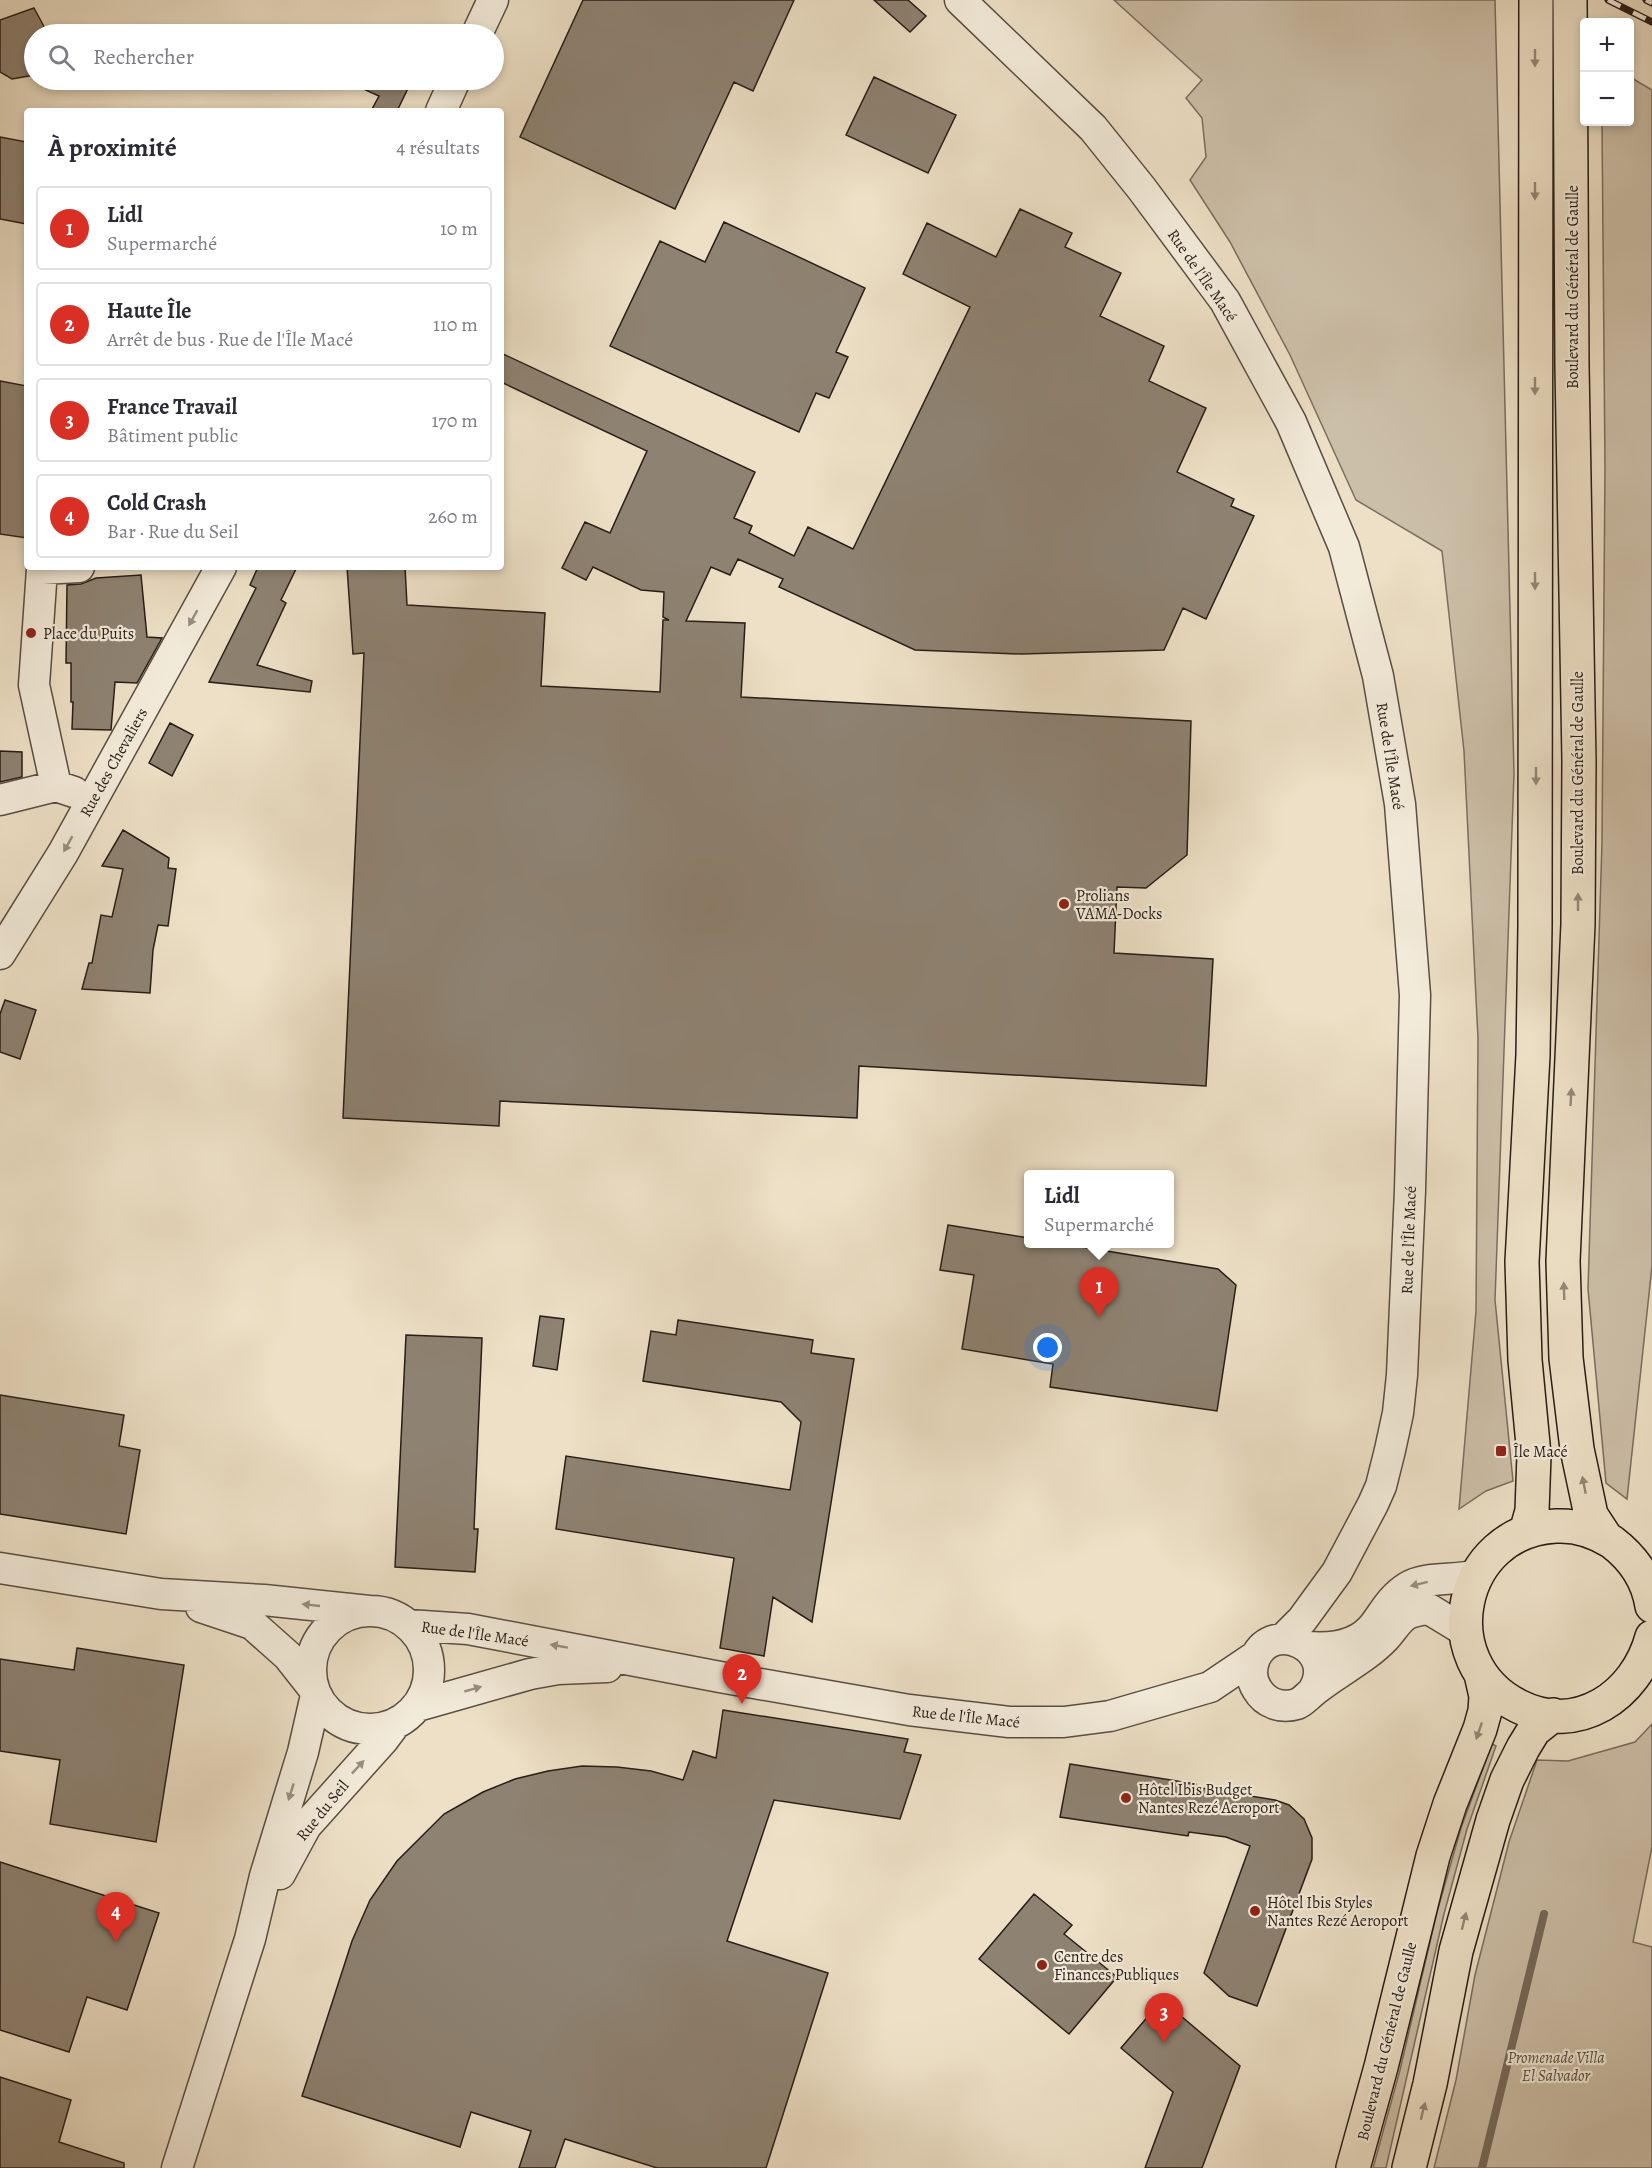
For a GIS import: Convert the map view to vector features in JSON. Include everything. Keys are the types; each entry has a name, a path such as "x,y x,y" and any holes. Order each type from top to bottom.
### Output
{"main road":[{"path":"1526,1532 1535,1489 1525,1360 1522,1262 1533,1055 1535,915 1536,0"},
{"name":"Boulevard du Général de Gaulle","path":"1570,0 1572,366 1579,761 1578,912 1563,1261 1566,1358 1577,1449 1591,1515 1606,1538"},
{"path":"1652,1606 1644,1567 1606,1538 1572,1527 1549,1527 1526,1532 1499,1547 1477,1575 1467,1600 1465,1631 1470,1651 1481,1674 1495,1690 1512,1703 1532,1711 1553,1715 1587,1711 1617,1695 1640,1668 1652,1637"},
{"name":"Boulevard du Général de Gaulle","path":"1353,2168 1381,2067 1433,1856 1450,1804 1483,1720 1486,1696 1481,1674"},
{"path":"1408,2168 1430,2085 1456,1951 1492,1820 1507,1780 1523,1748 1534,1730 1553,1715"}],"street":[{"path":"482,24 493,0"},
{"name":"Rue de l'Île Macé","path":"960,0 1093,128 1142,189 1225,302 1291,422 1344,547 1378,676 1400,804 1415,995 1410,1201 1402,1375 1398,1413 1381,1486 1352,1548 1299,1638"},
{"path":"442,108 450,90"},
{"path":"42,570 34,685 56,786"},
{"name":"Rue des Chevaliers","path":"0,954 63,853 219,570"},
{"path":"0,800 56,786 94,798"},
{"path":"0,1568 161,1594 264,1600 391,1615 408,1625 424,1646 428,1664 427,1683 406,1715 373,1729 342,1723 331,1715 288,1656 252,1624 161,1594"},
{"path":"1465,1631 1429,1609 1410,1612 1402,1617 1386,1638 1372,1650 1297,1704 1282,1706 1269,1701 1259,1692 1253,1680 1256,1656 1269,1643 1299,1638 1326,1649 1353,1642 1369,1632 1392,1599 1411,1585 1425,1581 1465,1579 1477,1575"},
{"path":"315,1692 311,1676 312,1657 324,1633 344,1617 369,1611"},
{"name":"Rue de l'Île Macé","path":"408,1625 468,1629 909,1710 1009,1722 1037,1723 1110,1716 1210,1687 1256,1656"},
{"path":"1299,1638 1316,1658 1319,1671 1313,1691"},
{"name":"Rue de l'Île Macé","path":"406,1715 530,1674 558,1669 608,1667 720,1677"},
{"name":"Rue de l'Île Macé","path":"1210,1687 1269,1701"},
{"name":"Rue du Seil","path":"177,2168 249,1939 265,1876 303,1752 315,1692"},
{"name":"Rue du Seil","path":"249,1939 289,1854 306,1826 406,1715"}],"green space":[{"path":"1114,0 1495,0 1514,774 1495,1300 1513,1481 1486,1491 1459,1509 1476,1311 1478,1039 1464,751 1442,551 1356,500 1290,355 1230,242 1190,180 1206,157 1202,118 1186,98 1202,80"},
{"path":"1634,79 1652,90 1652,1266 1627,1499 1606,1483 1588,1289 1602,843 1605,468 1602,126 1634,126"},
{"name":"Promenade Villa El Salvador","path":"1652,1724 1652,1847 1633,1942 1652,1947 1652,2168 1434,2168 1456,2080 1475,1975 1509,1842 1537,1760 1568,1761 1635,1742"},
{"path":"1492,1744 1496,1746 1467,1829 1444,1914 1386,2168 1373,2168 1400,2070 1437,1912 1461,1828"}],"building":[{"path":"583,0 794,0 753,91 734,82 675,209 520,137"},
{"path":"874,0 908,0 926,16 910,32"},
{"path":"34,8 43,24 24,24 24,77 12,79 0,72 0,20"},
{"path":"874,77 956,115 928,173 846,135"},
{"path":"366,90 407,90 398,108 373,108 379,96"},
{"path":"0,137 24,141 24,223 0,219"},
{"path":"1020,209 1072,233 1065,247 1121,273 1100,316 1164,346 1149,381 1206,408 1177,472 1234,499 1231,506 1254,516 1206,619 1183,608 1164,650 1021,654 915,650 779,587 783,579 738,559 730,575 711,567 686,621 745,623 741,697 1191,721 1187,855 1146,888 1117,887 1114,953 1213,959 1206,1086 859,1066 857,1118 500,1101 499,1126 343,1118 364,653 353,654 347,570 405,570 407,605 545,613 541,686 660,692 663,620 669,620 663,617 664,592 641,590 593,567 586,580 562,568 585,522 610,533 647,451 504,383 504,354 755,472 734,518 752,526 749,533 794,556 808,527 853,549 970,307 903,274 927,223 996,257"},
{"path":"724,222 865,288 836,352 848,357 829,398 816,393 799,432 610,346 660,241 705,262"},
{"path":"0,381 24,385 24,538 0,534"},
{"path":"257,570 296,570 281,600 286,603 257,665 312,681 310,692 209,682 256,588 250,585"},
{"path":"141,575 147,637 162,638 137,683 115,682 111,730 72,729 71,663 66,663 67,585 81,584 96,578"},
{"path":"170,723 193,735 172,776 149,763"},
{"path":"0,751 22,752 22,777 0,782"},
{"path":"123,830 169,858 168,868 176,869 168,926 158,925 153,950 150,993 82,989 89,963 92,963 101,915 112,917 123,869 102,866"},
{"path":"5,1000 36,1010 20,1059 0,1052 0,1014"},
{"path":"948,1225 1024,1237 1024,1248 1088,1248 1218,1269 1236,1285 1217,1411 1050,1387 1053,1364 962,1349 974,1275 940,1270"},
{"path":"540,1316 564,1319 557,1370 533,1366"},
{"path":"678,1320 813,1340 811,1353 854,1359 812,1622 773,1597 764,1656 720,1648 734,1558 556,1529 566,1456 790,1490 801,1422 781,1402 643,1381 651,1331 676,1335"},
{"path":"406,1335 482,1338 474,1529 478,1529 475,1572 395,1567"},
{"path":"0,1395 124,1415 119,1446 140,1450 126,1534 0,1514"},
{"path":"77,1648 184,1665 156,1842 50,1824 60,1760 0,1751 0,1659 74,1670"},
{"path":"723,1710 908,1739 904,1752 921,1755 900,1819 774,1800 727,1941 828,1973 766,2168 657,2168 565,2139 555,2168 519,2168 531,2131 471,2112 460,2147 302,2096 352,1941 370,1900 397,1861 444,1814 483,1792 515,1779 582,1766 651,1771 683,1780 693,1751 716,1758"},
{"path":"1070,1764 1196,1784 1195,1787 1275,1800 1289,1805 1304,1819 1312,1838 1312,1859 1257,2006 1229,1996 1204,1973 1250,1846 1226,1837 1189,1832 1188,1836 1060,1817"},
{"path":"0,1862 159,1913 127,2010 87,1997 69,2052 0,2030"},
{"path":"1034,1894 1072,1925 1064,1934 1117,1977 1069,2034 979,1959"},
{"path":"1162,2000 1240,2066 1202,2168 1145,2168 1173,2092 1121,2048"},
{"path":"0,2077 71,2100 59,2142 124,2163 124,2168 0,2168"}],"waterway":[{"path":"1482,2168 1544,1914"}],"railway":[{"path":"1608,0 1652,22"},
{"path":"1646,0 1652,3"}],"place":[{"name":"Place du Puits","path":"31,633"},
{"name":"Prolians VAMA-Docks","path":"1064,904"},
{"name":"Lidl","path":"1099,1317"},
{"name":"Île Macé","path":"1501,1451"},
{"name":"Haute Île","path":"742,1704"},
{"name":"Hôtel Ibis Budget Nantes Rezé Aeroport","path":"1126,1798"},
{"name":"Hôtel Ibis Styles Nantes Rezé Aeroport","path":"1255,1911"},
{"name":"Cold Crash","path":"116,1942"},
{"name":"Centre des Finances Publiques","path":"1042,1965"},
{"name":"France Travail","path":"1164,2043"}]}
